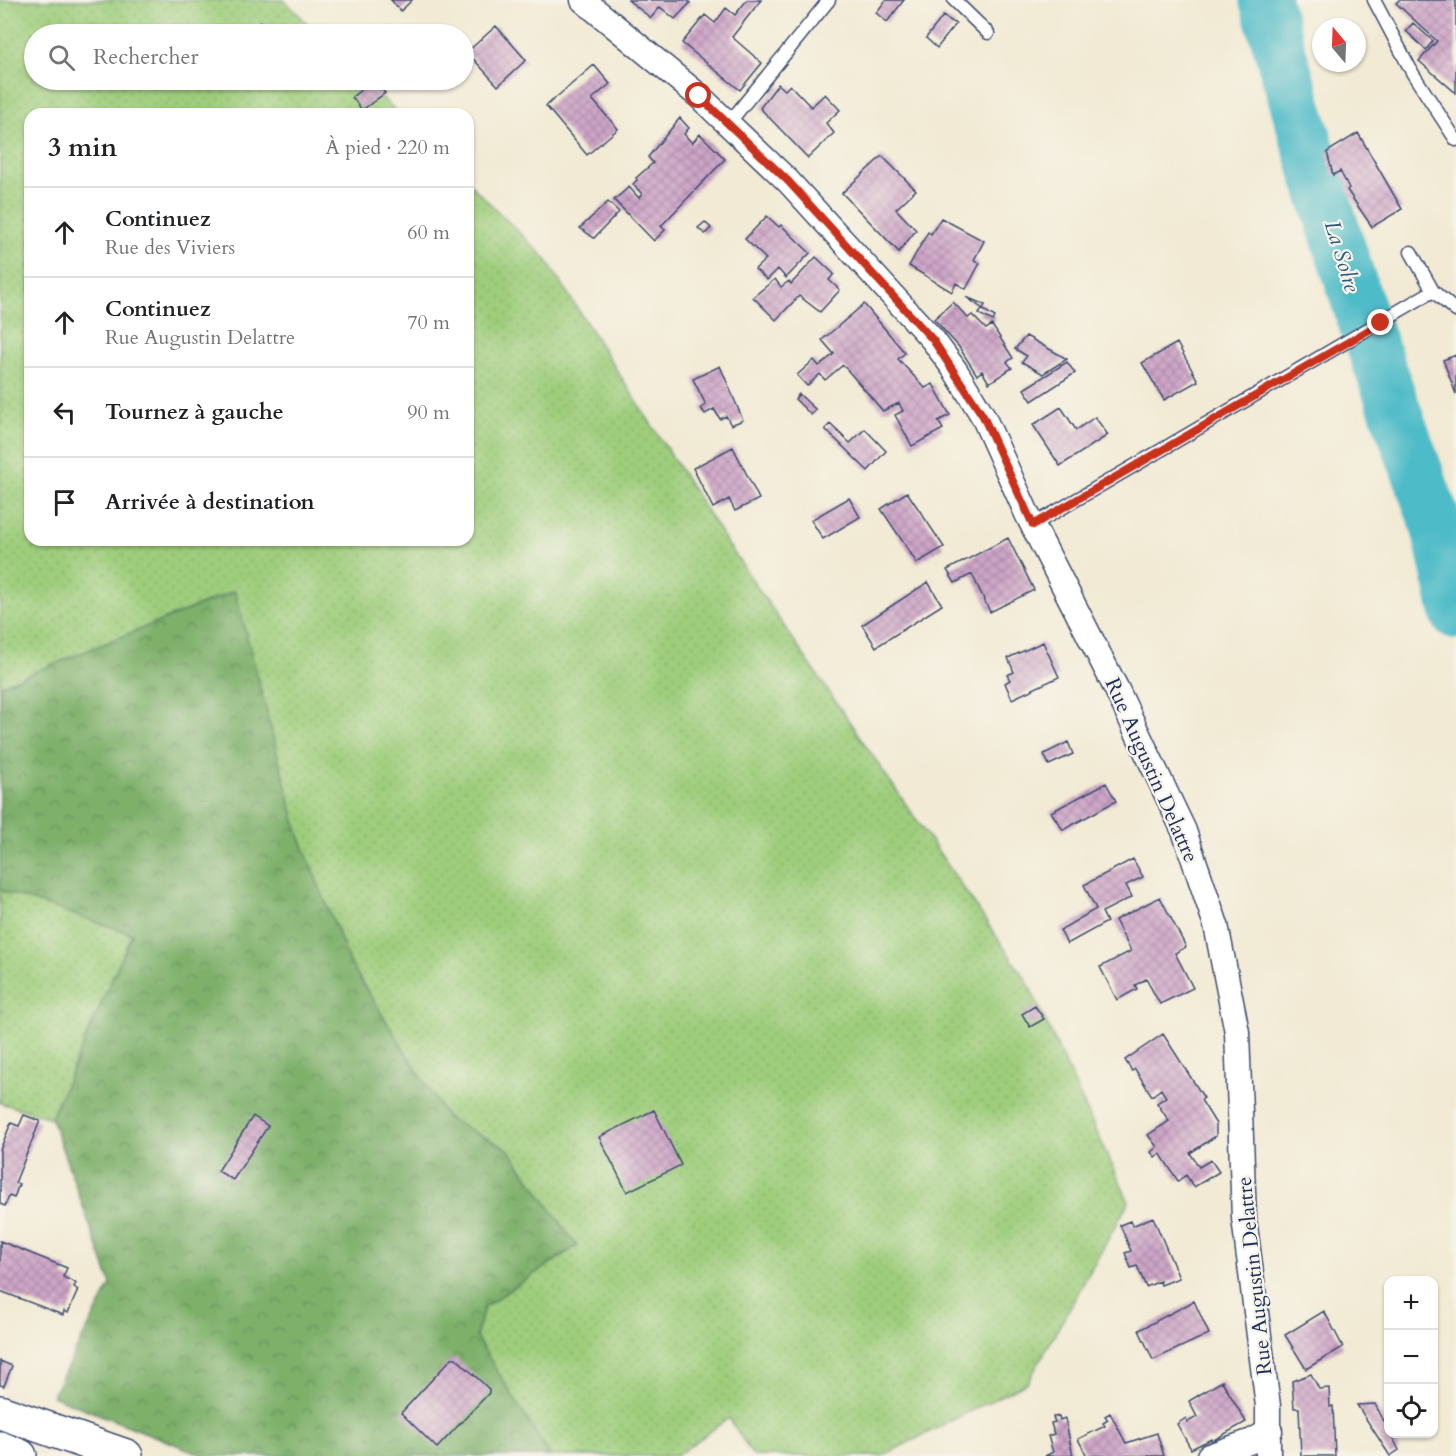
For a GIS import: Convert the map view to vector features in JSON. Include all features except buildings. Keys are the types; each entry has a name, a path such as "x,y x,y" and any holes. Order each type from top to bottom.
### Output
{"main road":[{"path":"6,1434 126,1456"}],"street":[{"name":"Rue Augustin Delattre","path":"583,0 699,96 788,181 933,340 955,370 983,416 1033,525 1184,831 1216,926 1237,1032 1244,1218 1270,1431 1268,1456"},
{"path":"1209,1456 1252,1441 1270,1431"}],"lane":[{"path":"729,124 829,0"},
{"path":"954,0 988,33"},
{"path":"1374,0 1413,74 1456,140"},
{"path":"1411,252 1433,291 1456,311"},
{"path":"1033,525 1433,291"}],"green space":[{"path":"0,0 284,0 308,24 24,24 24,90 374,90 393,108 24,108 24,546 474,546 474,188 545,258 729,546 1027,981 1129,1202 1028,1382 882,1456 753,1456 729,1418 676,1456 550,1456 476,1338 484,1307 577,1246 508,1149 447,1118 351,965 299,836 234,591 0,686"},
{"path":"235,591 299,836 351,965 447,1118 508,1149 577,1246 484,1307 476,1337 550,1456 205,1456 52,1396 111,1284 51,1118 132,934 0,890 0,686"},
{"path":"0,890 132,933 51,1118 0,1103"}],"waterway":[{"name":"La Solre","path":"1265,0 1317,176 1364,323 1437,527 1456,613"}],"route":[{"path":"699,96 788,181 933,340 955,370 983,416 1033,525 1381,323"}]}
